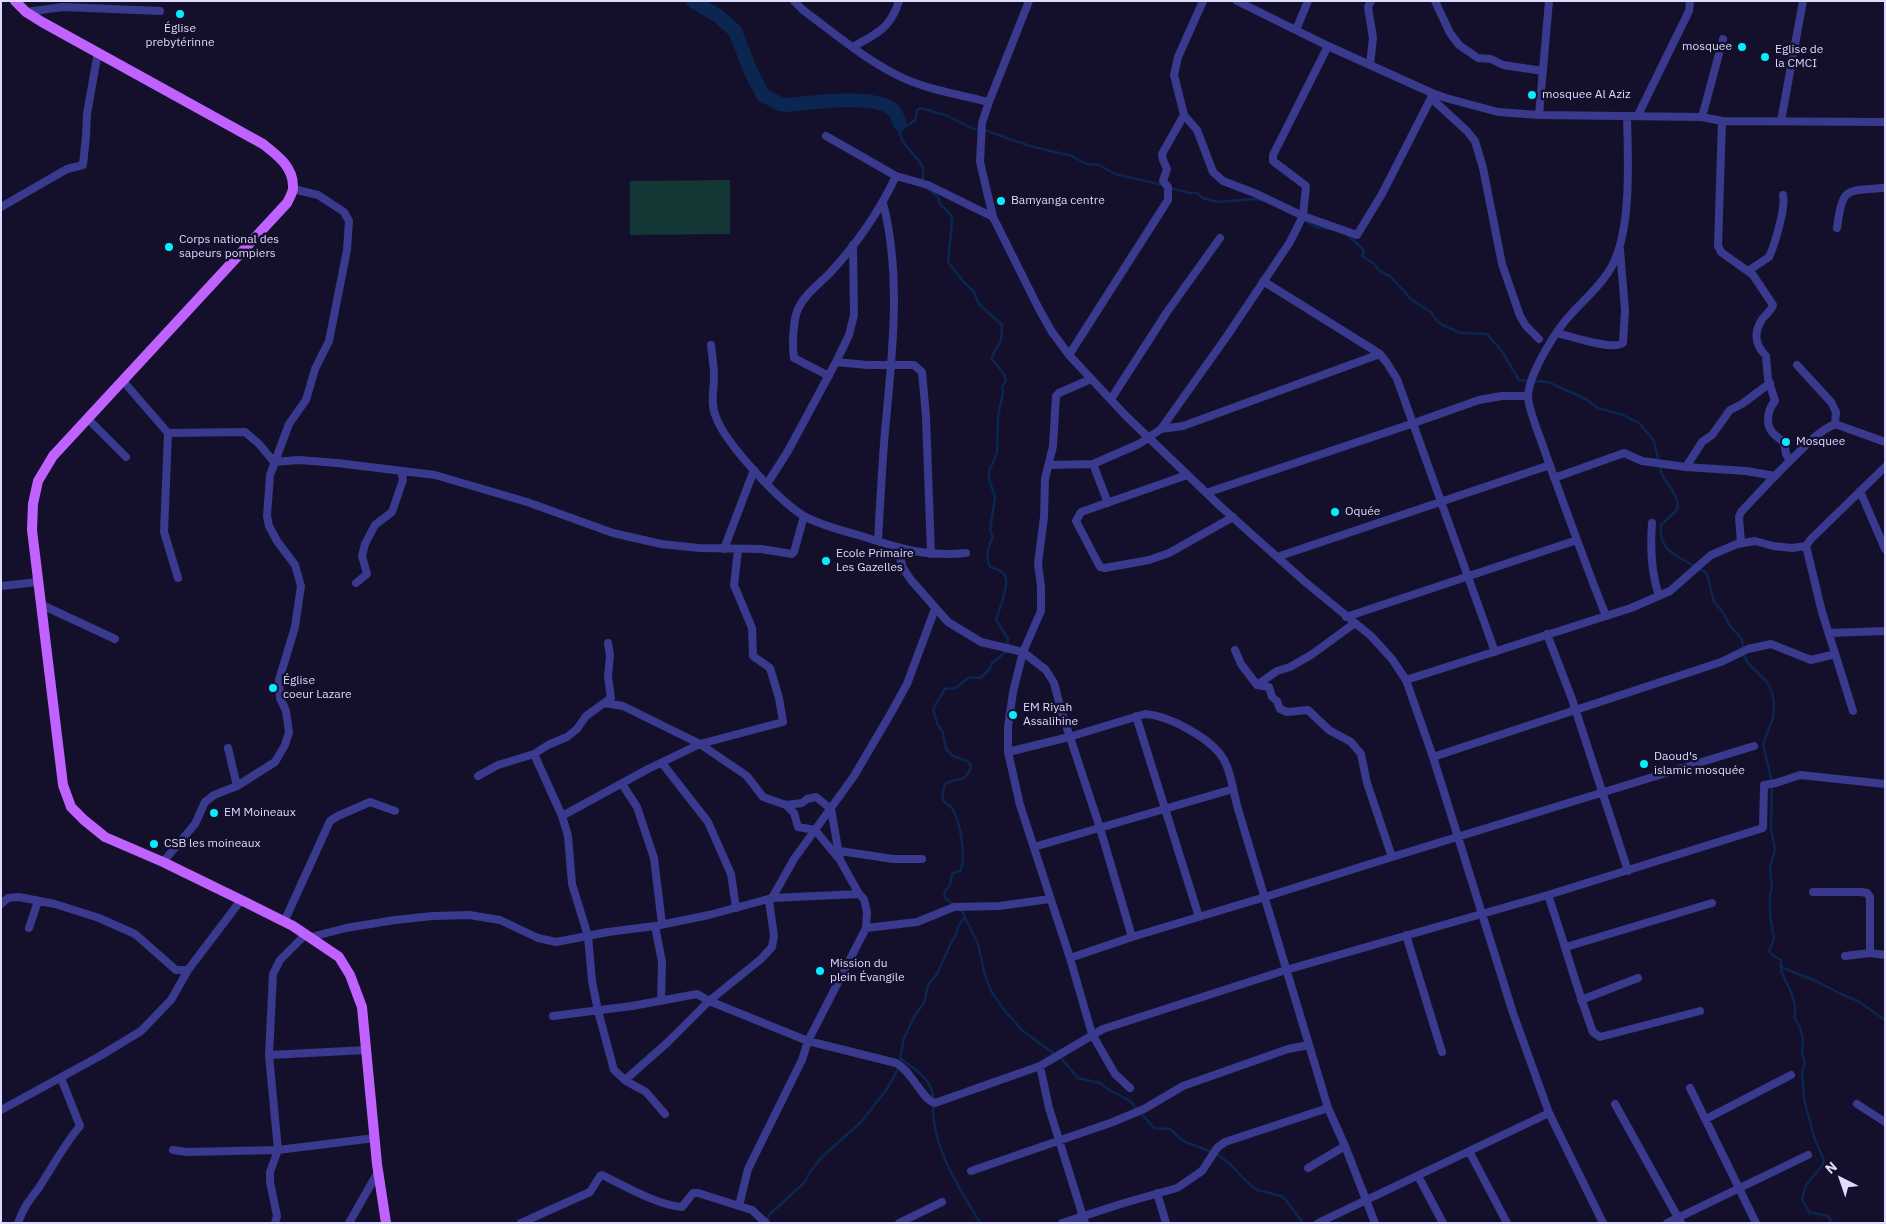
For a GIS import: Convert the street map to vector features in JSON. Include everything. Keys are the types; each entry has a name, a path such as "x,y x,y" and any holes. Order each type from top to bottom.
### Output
{"main road":[{"path":"15,1 26,12 263,144 279,156 288,167 294,188 287,203 53,456 38,480 32,504 32,530 63,785 71,807 105,837 163,862 284,922 308,935 339,957 350,975 362,1007 378,1172 386,1223"}],"street":[{"path":"794,1 803,10 853,47 904,79 942,91 989,102"},
{"path":"853,47 885,28 895,14 899,1"},
{"path":"1029,1 982,123 980,162 993,217 1039,309 1052,332 1069,355 1148,438 1206,493 1346,617 1371,636 1392,659 1406,680 1433,757 1513,1013 1549,1112 1603,1223"},
{"path":"1203,1 1178,57 1174,76 1184,115 1197,130 1213,172 1223,181 1265,198 1302,219 1357,235 1382,194 1432,95"},
{"path":"1237,1 1432,95 1498,112 1539,115 1638,115 1722,120 1885,122"},
{"path":"1296,30 1308,1"},
{"path":"1370,65 1372,38 1368,7 1371,1"},
{"path":"1435,1 1450,33 1459,45 1478,58 1491,59 1503,64 1542,71"},
{"path":"1539,115 1549,1"},
{"path":"1638,115 1689,11 1690,1"},
{"path":"1781,121 1803,1"},
{"path":"26,12 64,6 98,4 160,11"},
{"path":"1702,118 1723,39"},
{"path":"1049,465 1093,464 1138,444 1161,429 1290,242 1302,219 1306,186 1273,161 1273,155 1328,46"},
{"path":"1,207 67,169 83,165 87,114 98,52"},
{"path":"1432,95 1468,131 1475,141 1483,168 1502,264 1520,316 1526,326 1540,340 1542,358"},
{"path":"1069,355 1168,200 1168,187 1163,181 1167,170 1162,154 1184,115"},
{"path":"1606,616 1554,478 1528,393 1542,358 1557,333 1571,314 1605,278 1613,265 1620,245 1627,206 1627,116"},
{"path":"1722,120 1718,246 1721,252 1748,271 1773,305 1771,311 1761,320 1757,342 1758,348 1766,356 1774,401 1769,407 1770,430 1784,442 1786,454 1790,461"},
{"path":"826,136 896,176 928,185 993,217"},
{"path":"829,376 794,358 795,318 804,299 830,273 883,203 896,176"},
{"path":"163,862 195,824 205,802 214,795 237,786 275,762 285,745 289,732 286,711 280,698 279,680 295,628 301,586 295,565 277,541 269,526 267,516 270,475 289,424 306,400 315,369 329,341 347,250 349,221 344,212 318,195 294,188"},
{"path":"1837,228 1840,204 1843,197 1850,192 1885,188"},
{"path":"1748,271 1769,257 1781,219 1783,195"},
{"path":"878,541 891,364 894,272 889,227 883,203"},
{"path":"1111,399 1167,312 1220,238"},
{"path":"767,484 788,452 849,336 854,315 853,245"},
{"path":"1557,333 1610,345 1620,345 1623,343 1625,310 1620,245"},
{"path":"1263,281 1380,354 1387,363 1397,379 1414,424 1495,652"},
{"path":"1540,340 1552,341"},
{"path":"711,345 714,376 712,396 715,415 722,431 754,470 787,504 804,516 897,548 931,554 966,552"},
{"path":"1161,429 1183,426 1380,354"},
{"path":"836,362 914,364 922,372 926,416 931,554"},
{"path":"1797,365 1830,402 1836,412 1835,424"},
{"path":"1091,378 1056,396 1053,446 1045,480 1044,517 1038,564 1041,586 1041,611 1023,652 1013,692 1008,727 1008,752 1020,805 1070,958 1092,1034 1115,1074 1130,1088"},
{"path":"123,381 168,433 164,532 178,578"},
{"path":"1686,466 1692,454 1702,442 1712,435 1730,410 1742,404 1770,383"},
{"path":"1206,493 1414,424 1479,400 1528,393"},
{"path":"87,418 126,457"},
{"path":"1741,543 1739,517 1741,512 1774,476 1828,427 1835,424 1885,442"},
{"path":"168,433 245,432 259,444 274,462"},
{"path":"1554,478 1624,453 1642,461 1746,471 1774,476"},
{"path":"274,462 299,460 337,463 435,475 483,488 613,533 661,544 738,550 760,549 792,554 804,516"},
{"path":"1093,464 1108,503"},
{"path":"1277,557 1441,500 1550,465"},
{"path":"1406,680 1606,616 1659,596 1676,586 1711,555 1741,543 1755,541 1773,546 1792,548 1806,546 1885,467"},
{"path":"356,583 367,574 362,556 365,544 375,525 392,512 403,480 401,470"},
{"path":"724,549 754,470"},
{"path":"1187,475 1081,512 1076,521 1100,567 1105,568 1149,560 1169,553 1233,517"},
{"path":"1860,491 1885,549"},
{"path":"1652,523 1650,546 1652,575 1659,596"},
{"path":"1346,617 1468,578 1577,540"},
{"path":"1806,546 1818,595 1853,710"},
{"path":"897,548 903,568 935,609 948,622 981,642 1023,652 1046,670 1054,683 1069,737 1100,828 1132,937"},
{"path":"562,816 700,744 784,722 780,698 770,668 753,656 752,628 734,584 738,550"},
{"path":"1,586 38,582"},
{"path":"42,605 115,639"},
{"path":"625,1080 668,1042 709,1001 761,959 772,946 774,936 770,899 794,860 854,776 907,684 935,609"},
{"path":"1257,685 1276,670 1290,667 1311,655 1355,623"},
{"path":"1829,633 1883,630"},
{"path":"1548,634 1576,711 1601,793 1628,871"},
{"path":"478,776 498,765 534,754 548,745 567,737 586,716 611,698 608,677 610,655 608,643"},
{"path":"1433,757 1721,662 1748,649 1771,644 1811,660 1835,654"},
{"path":"1235,650 1241,664 1257,685 1269,687 1272,697 1277,700 1280,709 1286,712 1308,710 1329,730 1351,742 1361,754 1367,783 1392,857"},
{"path":"604,703 623,706 700,744 747,776 763,797 786,805 802,804 807,799 816,797 831,809 840,855 859,894 864,899 867,912 866,928 808,1041 802,1060 748,1168 739,1206"},
{"path":"1008,752 1069,737 1145,714 1158,715 1180,724 1206,741 1221,755 1226,765 1328,1108 1375,1223"},
{"path":"1136,716 1200,917"},
{"path":"1070,958 1132,937 1265,898 1754,746"},
{"path":"228,748 237,786"},
{"path":"534,754 562,816 568,836 572,884 588,936 592,981 614,1070 625,1080 646,1092 665,1114"},
{"path":"662,763 708,822 731,874 736,908"},
{"path":"553,1016 598,1011 697,994 709,1001 808,1041 899,1064 933,1102 1040,1066 1103,1029 1286,970 1548,895 1763,828 1764,785 1800,776 1885,784"},
{"path":"622,784 637,807 654,858 662,962 661,1001"},
{"path":"1034,847 1233,789"},
{"path":"284,922 330,821 370,802 395,811"},
{"path":"786,805 794,813 798,827 815,830 840,855 922,859"},
{"path":"1813,892 1861,892 1870,897 1870,953"},
{"path":"276,1222 277,1216 270,1182 270,1172 278,1150 269,1055 273,974 280,960 308,935 395,920 469,915 500,920 538,938 556,942 659,925 770,899 859,894"},
{"path":"1548,895 1593,1032 1600,1037 1700,1011"},
{"path":"1,904 8,898 20,897 55,904 99,918 135,934 176,970 188,970"},
{"path":"866,928 917,922 957,907 999,906 1050,899"},
{"path":"2,1108 61,1078 141,1031 171,1000 188,970 241,900"},
{"path":"29,928 38,901"},
{"path":"1566,947 1712,903"},
{"path":"1406,935 1442,1052"},
{"path":"1845,956 1870,953 1885,955"},
{"path":"1581,1000 1638,978"},
{"path":"971,1171 1144,1109 1183,1086 1288,1049 1309,1045"},
{"path":"269,1055 367,1050"},
{"path":"1040,1066 1049,1108 1084,1219"},
{"path":"1706,1119 1791,1075"},
{"path":"18,1223 26,1203 38,1189 67,1141 80,1126 61,1078"},
{"path":"1690,1088 1756,1223"},
{"path":"1615,1104 1679,1220"},
{"path":"1857,1104 1885,1122"},
{"path":"1062,1223 1084,1219 1157,1193 1177,1188 1202,1171 1214,1152 1225,1142 1328,1108"},
{"path":"1318,1223 1549,1112"},
{"path":"172,1150 187,1152 278,1150 375,1138"},
{"path":"1308,1168 1345,1146"},
{"path":"1469,1150 1507,1223"},
{"path":"1667,1223 1679,1220 1738,1187 1808,1155"},
{"path":"348,1223 378,1172"},
{"path":"522,1223 590,1192 602,1175 676,1207 682,1207 690,1195 698,1193 752,1210 765,1222"},
{"path":"1418,1176 1443,1223"},
{"path":"1157,1193 1166,1223"},
{"path":"903,1222 942,1202"}],"green space":[{"path":"730,180 730,234 630,235 630,181"}],"waterway":[{"path":"693,1 718,16 735,31 751,72 763,95 780,104 788,105 843,100 873,102 885,105 893,110 900,124"},
{"path":"923,183 922,166 904,143 900,132 900,124 907,126 915,120 917,110 921,108 948,116 973,129 987,131 1030,146 1072,156 1086,164 1099,165 1115,174 1163,185"},
{"path":"1170,188 1197,193 1203,198 1218,202 1255,199 1264,201"},
{"path":"928,189 938,197 940,204 951,215 948,262 974,292 979,304 1002,325 1001,341 992,359 1004,374 1006,380 1002,387 1003,393 998,416 997,453 989,471 989,479 995,497 990,531 993,537 987,555 990,567 1001,571 1006,578 1002,603 996,620 1008,639 1007,651 992,663 989,670 980,678 969,677 956,688 945,689 933,709 937,723 943,733 946,749 953,756 967,761 971,765 967,775 945,784 942,794 942,798 955,814 963,849 960,871 952,874 950,885 944,893 946,899 954,905"},
{"path":"1304,220 1316,227 1331,229"},
{"path":"1348,235 1364,250 1362,256 1373,263 1381,272 1390,276 1412,300 1431,312 1442,325 1461,333 1487,334 1501,350 1519,380 1548,382 1586,399 1598,408 1623,415 1639,423 1654,441 1662,475 1678,502 1677,510 1661,525 1661,536 1664,544 1676,556 1707,574 1714,602 1723,612 1730,626 1742,639 1743,649"},
{"path":"1744,654 1747,662 1767,682 1772,692 1774,703 1773,718 1763,744 1772,783 1771,829 1775,850 1770,868 1772,888 1770,894 1770,916 1774,939 1769,951 1781,960 1781,971 1794,1000 1794,1017 1803,1039 1802,1053 1805,1063 1802,1073 1804,1099 1814,1137 1824,1160 1822,1166 1806,1185 1802,1199 1809,1212 1828,1216 1832,1223"},
{"path":"961,909 978,944 985,975 991,991 1005,1011 1023,1031 1056,1055"},
{"path":"766,1221 770,1214 804,1183 821,1158 861,1122 887,1089 898,1069 904,1038 915,1015 924,1003 928,985 937,974 964,918"},
{"path":"1781,967 1858,1001 1885,1020"},
{"path":"1060,1057 1078,1078 1100,1083 1130,1101 1154,1128 1170,1129 1183,1141 1217,1154 1257,1190 1281,1196 1303,1223"},
{"path":"901,1059 927,1081 933,1099"},
{"path":"933,1105 937,1137 942,1152 948,1167 980,1223"}],"place":[{"name":"Église prebytérinne","path":"180,14"},
{"name":"mosquee","path":"1742,47"},
{"name":"Eglise de la CMCI","path":"1765,57"},
{"name":"mosquee Al Aziz","path":"1532,95"},
{"name":"Bamyanga centre","path":"1001,201"},
{"name":"Corps national des sapeurs pompiers","path":"169,247"},
{"name":"Mosquee","path":"1786,442"},
{"name":"Oquée","path":"1335,512"},
{"name":"Ecole Primaire Les Gazelles","path":"826,561"},
{"name":"Église coeur Lazare","path":"273,688"},
{"name":"EM Riyah Assalihine","path":"1013,715"},
{"name":"Daoud's islamic mosquée","path":"1644,764"},
{"name":"EM Moineaux","path":"214,813"},
{"name":"CSB les moineaux","path":"154,844"},
{"name":"Mission du plein Évangile","path":"820,971"}]}
